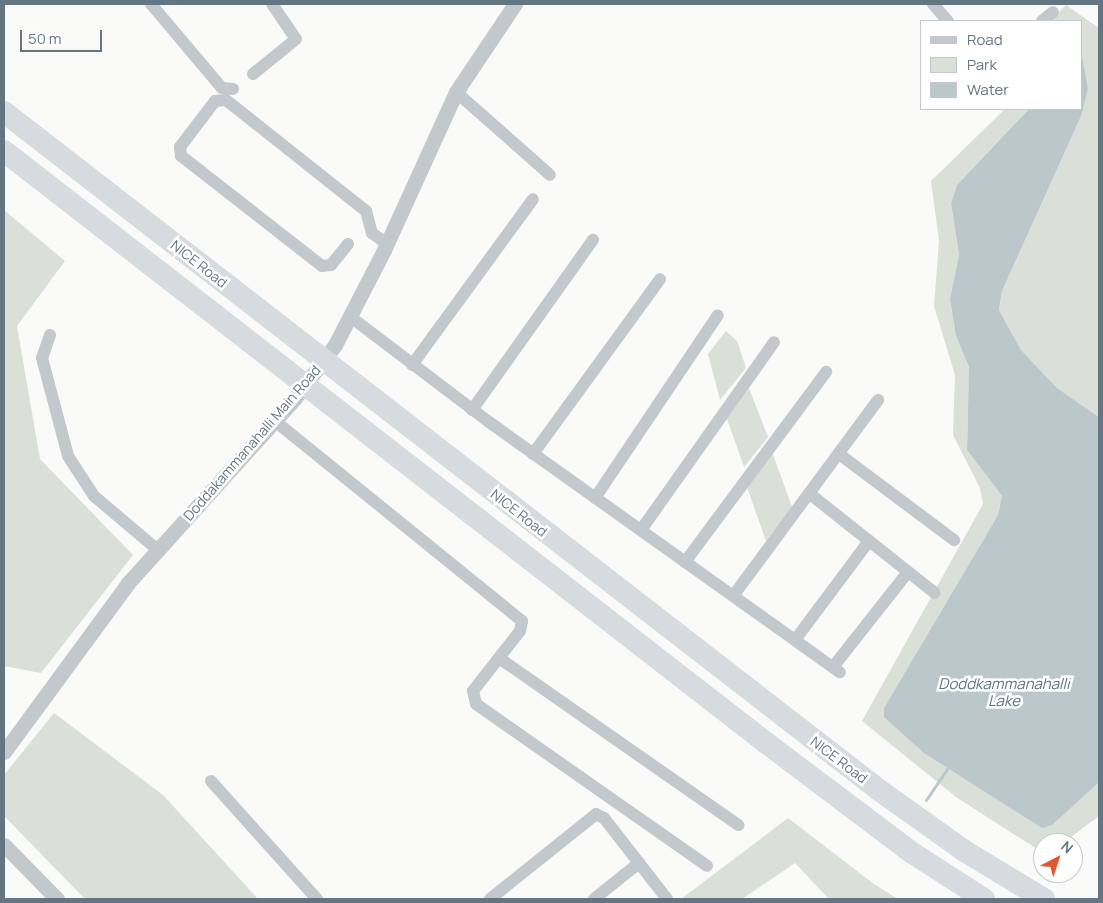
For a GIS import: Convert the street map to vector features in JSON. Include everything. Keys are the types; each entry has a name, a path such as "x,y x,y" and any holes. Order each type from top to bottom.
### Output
{"highway":[{"name":"NICE Road","path":"4,112 324,362 894,802 963,850 1044,899"},
{"path":"4,151 857,812 984,899"}],"street":[{"path":"151,4 222,88 233,89"},
{"path":"253,74 296,38 272,4"},
{"name":"Doddakammanahalli Main Road","path":"4,752 128,583 275,421 330,353 352,318 456,92 515,4"},
{"path":"933,4 947,20"},
{"path":"1043,20 1053,12"},
{"path":"456,92 550,175"},
{"path":"348,244 331,265 322,266 181,156 180,148 215,101 226,100 366,211 372,233 387,244"},
{"path":"412,365 533,199"},
{"path":"472,410 593,240"},
{"path":"533,454 660,279"},
{"path":"595,498 718,315"},
{"path":"352,318 472,410 837,670 908,572"},
{"path":"50,335 42,358 68,456 94,496 158,550"},
{"path":"641,530 774,342"},
{"path":"685,562 826,372"},
{"path":"733,596 878,400"},
{"path":"275,421 522,621 520,631 473,691 476,704 708,866"},
{"path":"839,454 954,540"},
{"path":"810,494 934,593"},
{"path":"795,640 869,541"},
{"path":"499,658 738,825"},
{"path":"211,781 317,899"},
{"path":"490,899 596,814 604,818 666,899"},
{"path":"4,845 57,899"},
{"path":"594,899 639,863"}],"green space":[{"path":"1066,5 1099,28 1099,417 1057,388 1021,350 999,310 1002,291 1082,114 1088,88 1083,60 1083,20 1051,20"},
{"path":"1004,110 1028,110 957,185 951,203 959,255 950,299 956,336 969,367 967,450 1002,496 998,515 884,708 1096,784 1099,782 1099,816 1076,833 1033,833 1033,847 956,797 862,721 983,504 980,488 953,435 955,375 934,306 939,241 931,181"},
{"path":"4,210 65,261 17,326 40,459 133,555 41,673 4,666"},
{"path":"726,331 737,341 746,368 720,400 708,354"},
{"path":"749,388 768,437 744,467 727,419"},
{"path":"772,452 792,507 766,541 747,487"},
{"path":"54,713 163,795 258,899 85,899 4,816 4,775"},
{"path":"788,818 874,884 898,899 829,899 795,863 742,899 681,899"}],"water":[{"name":"Doddkammanahalli Lake","path":"1083,60 1088,88 1083,110"},
{"name":"Doddkammanahalli Lake","path":"1028,110 1083,110 1002,291 999,310 1021,350 1057,388 1099,417 1099,782 1052,825 1042,828 924,753 884,717 884,708 998,515 1002,496 967,450 969,367 956,336 950,299 959,255 951,203 957,185"}],"waterway":[{"path":"926,800 949,766"}]}
